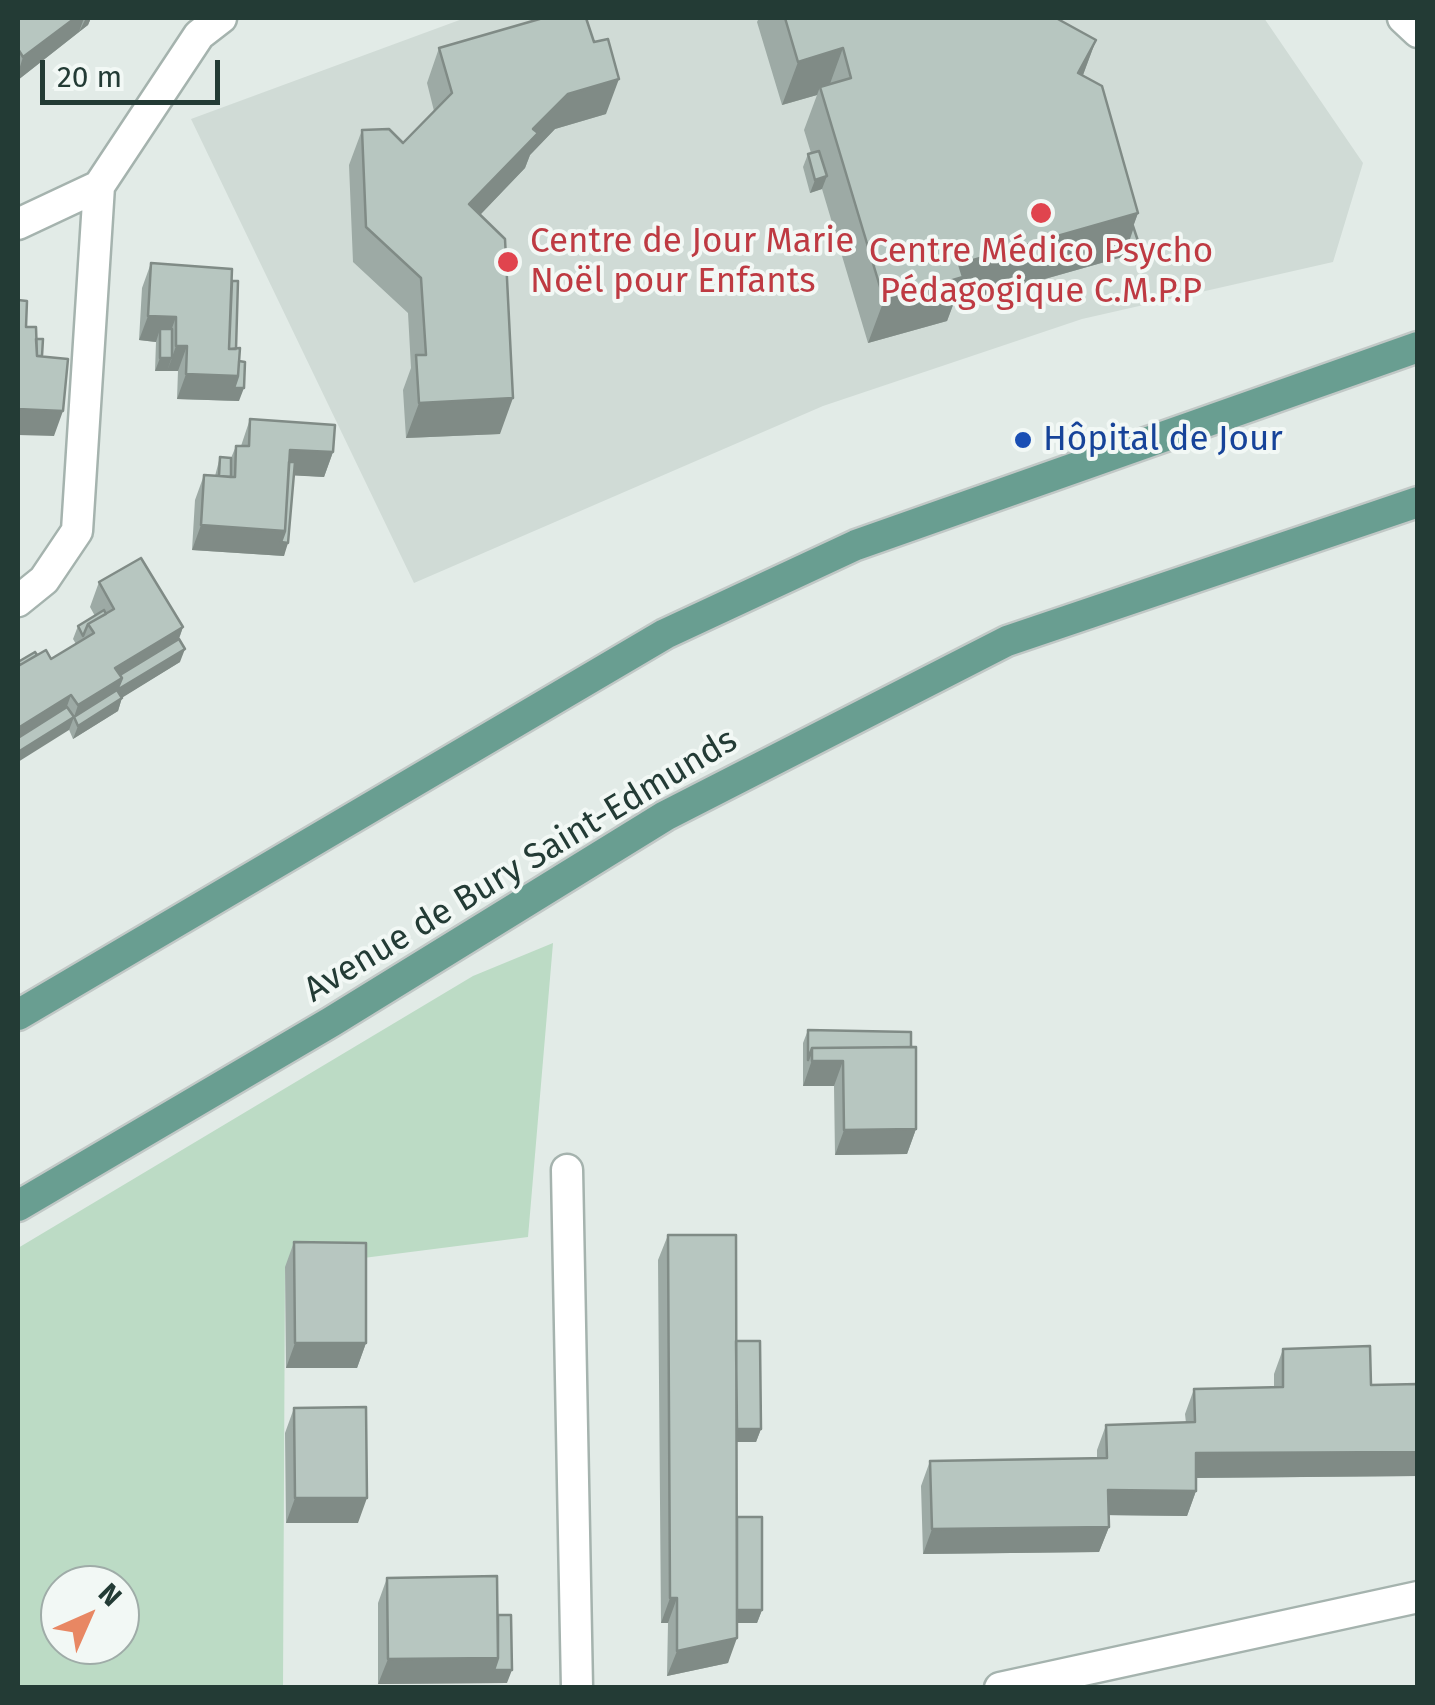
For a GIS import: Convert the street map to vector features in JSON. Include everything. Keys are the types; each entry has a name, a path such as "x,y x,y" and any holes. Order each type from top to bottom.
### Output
{"main road":[{"path":"18,1015 665,634 856,545 1418,347"},
{"name":"Avenue de Bury Saint-Edmunds","path":"18,1206 331,1022 665,816 1007,641 1418,502"}],"street":[{"path":"18,601 44,580 77,531 99,186 199,35 220,18"},
{"path":"1403,18 1418,32"},
{"path":"18,224 99,186"},
{"path":"567,1170 578,1688"},
{"path":"1000,1688 1418,1597"}],"shaded area":[{"path":"465,18 1264,18 1363,163 1333,262 1082,319 823,406 414,583 191,119"}],"green space":[{"path":"553,943 528,1237 285,1268 283,1687 18,1687 18,1248 473,976"}],"building":[{"path":"18,18 75,18 23,57 18,49"},
{"path":"543,18 586,18 594,42 608,39 619,79 568,94 533,129 538,133 469,204 505,239 513,398 419,403 416,355 426,355 421,278 366,227 362,130 389,129 403,143 452,93 439,48"},
{"path":"785,18 1056,18 1096,40 1078,73 1102,86 1138,213 959,264 963,277 884,300 820,87 851,78 843,48 798,62"},
{"path":"819,151 827,176 815,180 808,154"},
{"path":"1133,226 1138,241 1127,244"},
{"path":"151,263 232,269 229,349 240,348 238,376 186,374 187,346 176,346 176,317 148,316"},
{"path":"232,281 238,281 236,349 229,349"},
{"path":"18,300 27,301 26,327 36,327 37,356 68,359 63,411 18,409"},
{"path":"160,329 172,329 172,358 160,358"},
{"path":"36,339 43,339 42,356 37,356"},
{"path":"239,361 245,362 244,388 234,388 238,376"},
{"path":"250,419 335,425 333,452 290,450 285,531 201,525 204,475 235,477 236,446 249,446"},
{"path":"220,457 231,458 231,477 219,476"},
{"path":"289,462 295,462 288,543 281,542"},
{"path":"141,558 183,627 115,668 122,678 78,705 71,695 18,728 18,661 20,665 46,650 51,659 94,633 88,624 114,609 99,582"},
{"path":"104,610 106,614 88,624 83,636 78,626"},
{"path":"179,639 185,649 117,690 120,675"},
{"path":"35,652 37,655 20,665 18,662"},
{"path":"117,690 122,698 78,726 74,717"},
{"path":"67,707 74,717 18,752 18,738"},
{"path":"808,1030 911,1032 911,1047 812,1048 808,1060"},
{"path":"916,1047 916,1129 844,1130 843,1061 812,1061 812,1048"},
{"path":"668,1235 736,1235 737,1638 677,1651 677,1598 670,1598"},
{"path":"294,1242 366,1243 366,1343 295,1343"},
{"path":"736,1341 760,1341 761,1429 737,1429"},
{"path":"1370,1346 1371,1385 1418,1384 1418,1452 1196,1453 1196,1491 1108,1490 1109,1527 932,1529 930,1461 1107,1458 1106,1425 1195,1422 1194,1389 1283,1387 1283,1349"},
{"path":"366,1407 367,1498 295,1498 294,1408"},
{"path":"737,1517 762,1517 762,1610 737,1610"},
{"path":"497,1576 498,1658 388,1659 387,1578"},
{"path":"498,1615 511,1615 512,1670 494,1670 498,1658"}],"place":[{"name":"Centre Médico Psycho Pédagogique C.M.P.P","path":"1041,213"},
{"name":"Centre de Jour Marie Noël pour Enfants","path":"508,262"},
{"name":"Hôpital de Jour","path":"1023,440"}]}
